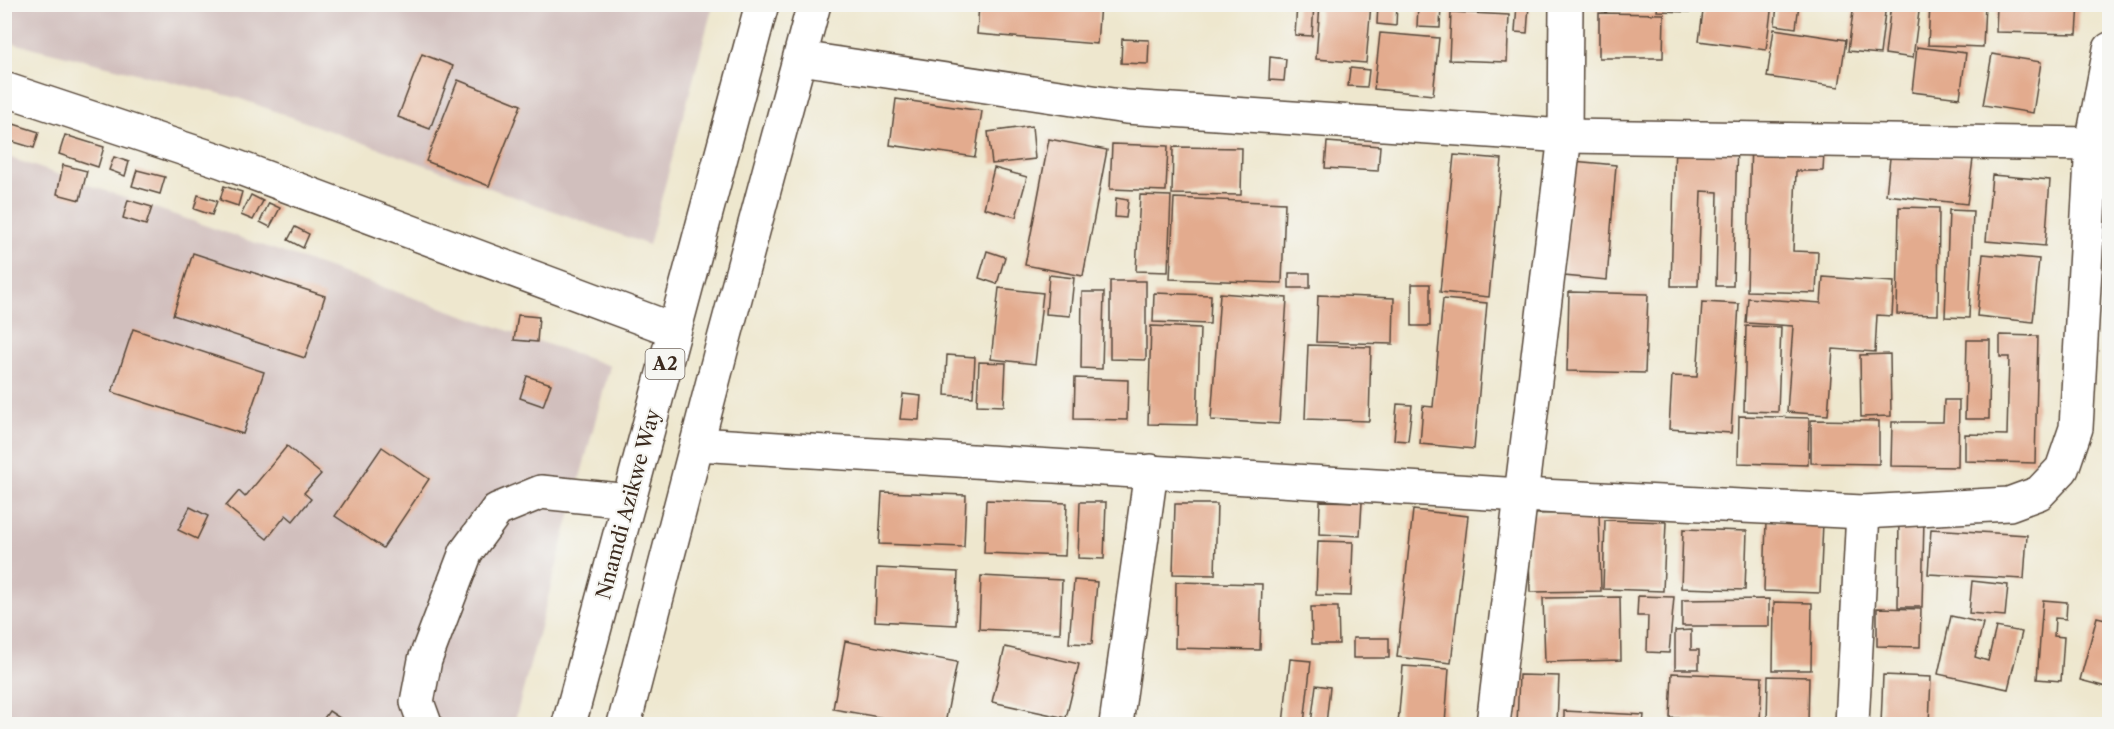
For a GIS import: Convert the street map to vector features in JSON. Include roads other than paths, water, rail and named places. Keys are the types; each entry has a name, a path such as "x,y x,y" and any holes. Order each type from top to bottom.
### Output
{"main road":[{"name":"Nnamdi Azikwe Way","path":"569,724 762,4"},
{"name":"A2","path":"624,724 814,4"},
{"path":"1493,724 1565,136 1566,4"},
{"path":"697,444 1521,495 1863,512 2009,504 2038,493 2062,469 2076,428 2109,49"},
{"path":"800,58 1126,107 1565,136 2101,146"},
{"path":"4,89 221,161 674,330"},
{"path":"1116,724 1151,471"},
{"path":"425,724 417,702 425,660 466,552 497,510 541,492 629,501"},
{"path":"1852,724 1863,512"}]}
